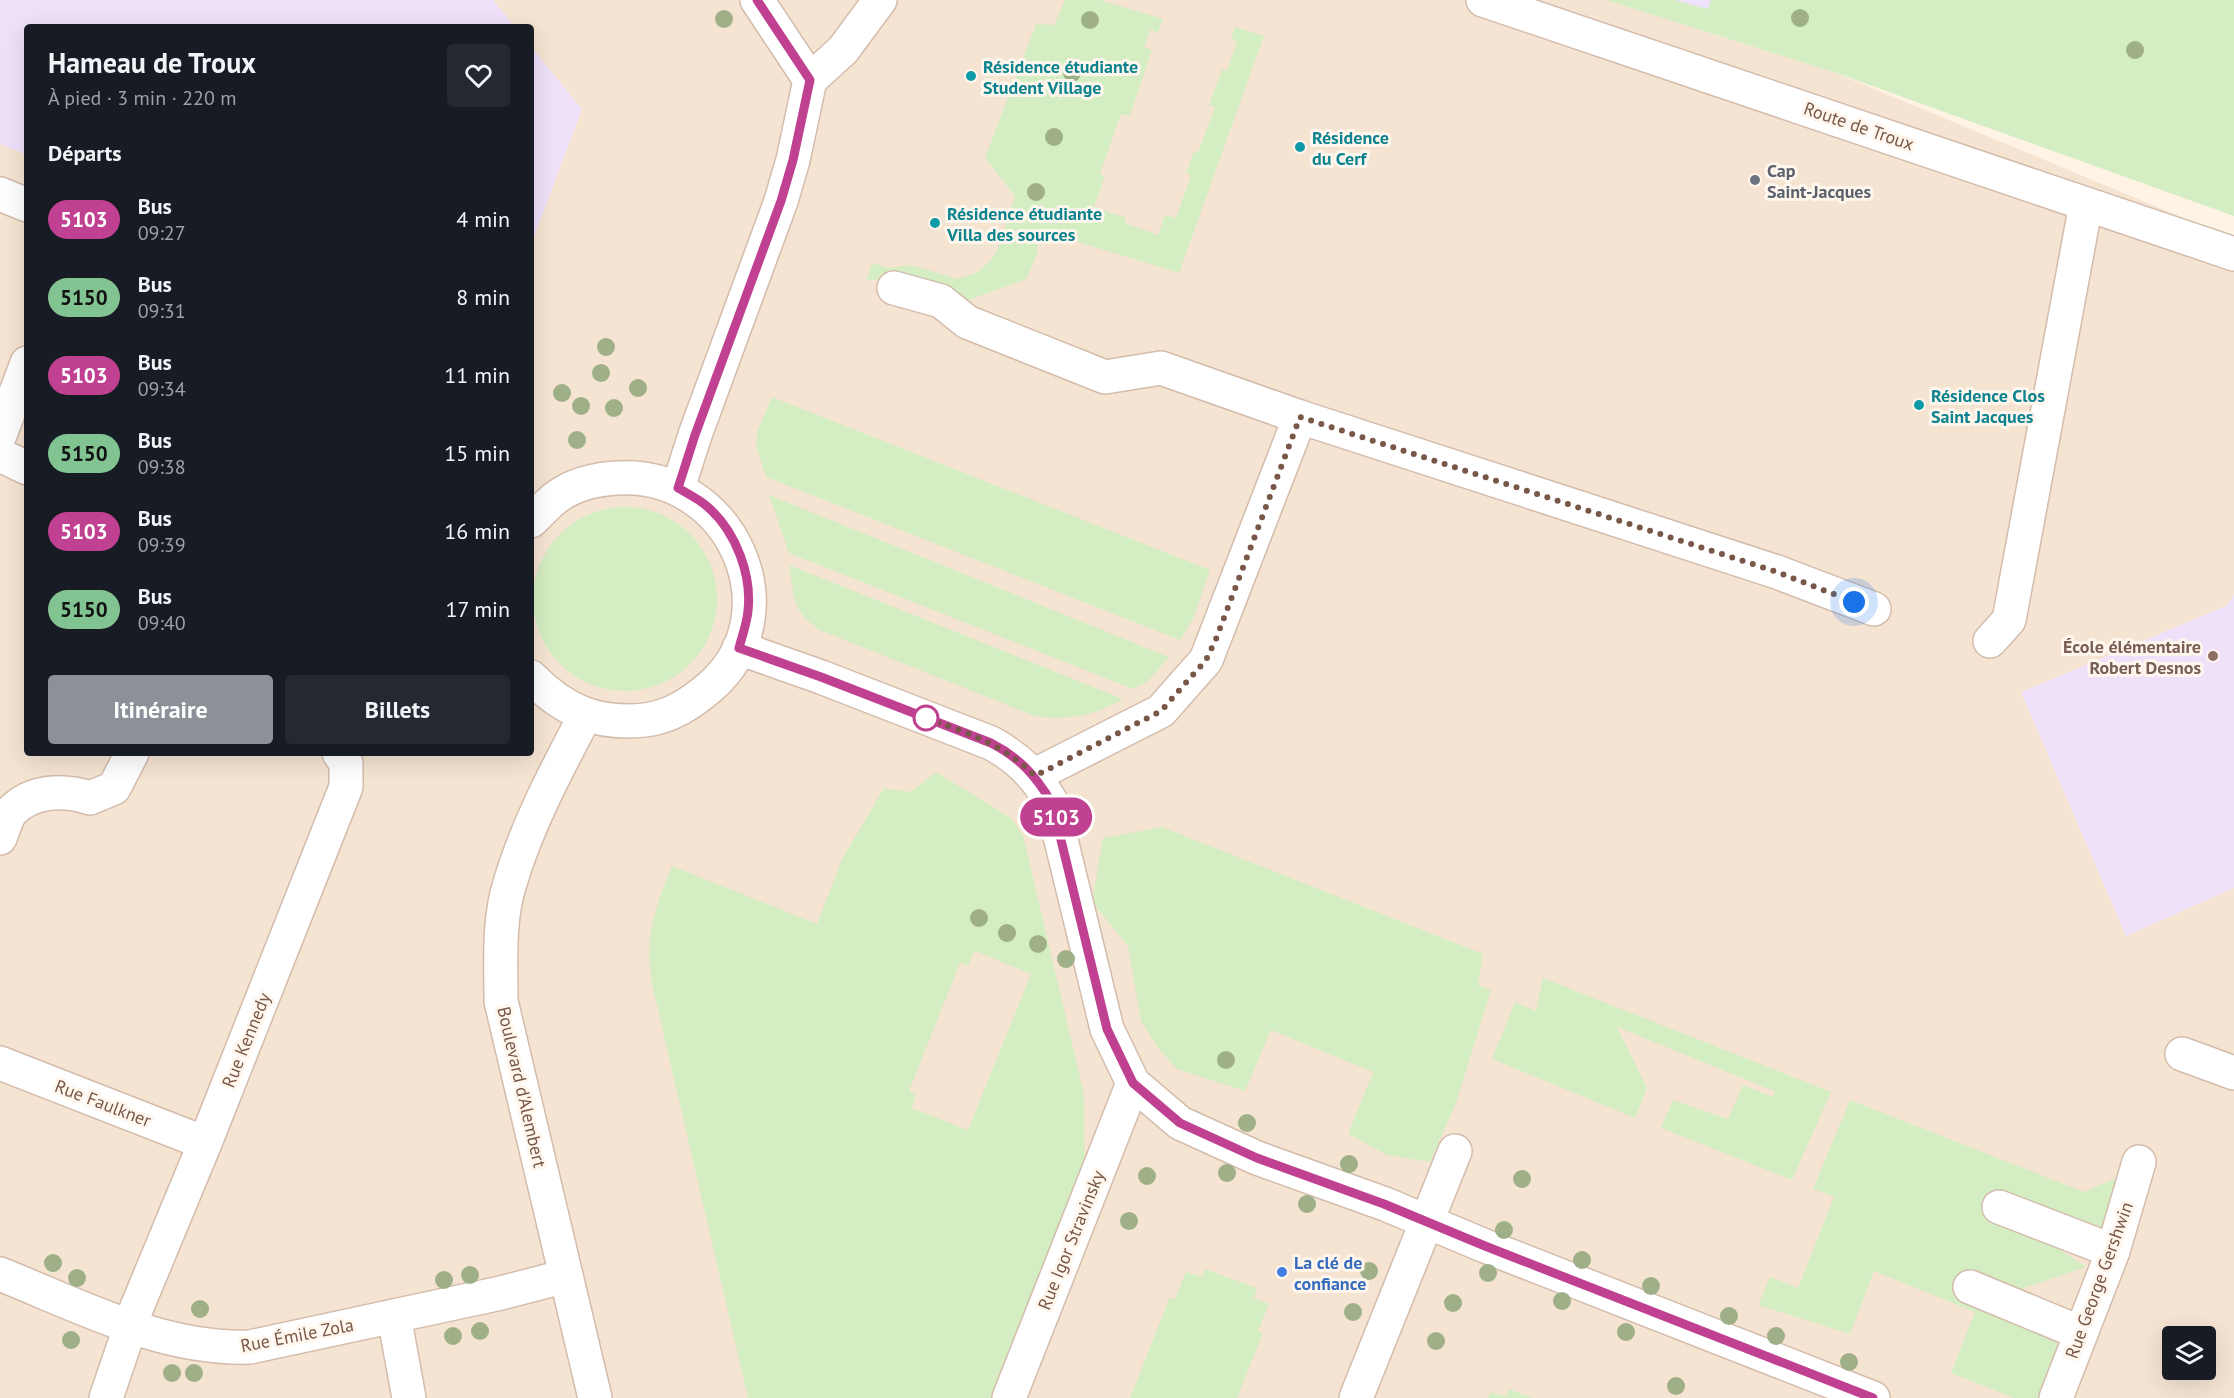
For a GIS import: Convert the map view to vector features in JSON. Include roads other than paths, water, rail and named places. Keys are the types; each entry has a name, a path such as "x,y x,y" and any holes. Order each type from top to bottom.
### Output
{"street":[{"path":"756,0 810,80"},
{"path":"678,488 695,435 781,201 793,160 810,80 843,50 880,0"},
{"name":"Route de Troux","path":"1483,0 2234,254"},
{"path":"0,194 24,204"},
{"path":"1990,640 2009,620 2086,204"},
{"path":"894,288 941,301 967,322 1105,377 1161,368 1300,417 1777,572 1874,609"},
{"path":"0,435 24,371"},
{"path":"1035,776 1161,711 1206,660 1300,417"},
{"path":"0,455 24,467"},
{"path":"534,518 559,495 597,479 638,477 678,488 710,508 733,538 746,574 748,611 739,648 720,679 692,703 658,718 621,722 585,716 551,698 534,680"},
{"path":"739,648 991,743 1015,756 1035,776 1052,803 1107,1029 1133,1083 1180,1123 1257,1158 1427,1222 1873,1398"},
{"name":"Boulevard d'Alembert","path":"585,716 550,783 510,883 501,948 501,1001 595,1398"},
{"path":"0,838 10,813 32,796 70,791 90,798 114,788 130,756"},
{"name":"Rue Kennedy","path":"106,1398 130,1326 206,1143 346,788 346,763 341,756"},
{"path":"2182,1054 2234,1073"},
{"name":"Rue Faulkner","path":"0,1063 206,1143"},
{"name":"Rue Igor Stravinsky","path":"1008,1398 1133,1083"},
{"path":"1356,1398 1455,1151"},
{"name":"Rue George Gershwin","path":"2056,1398 2113,1251 2139,1162"},
{"path":"1999,1207 2113,1251"},
{"name":"Rue Émile Zola","path":"0,1274 130,1326 189,1344 221,1348 250,1347 566,1276"},
{"path":"1970,1287 2081,1333"},
{"path":"394,1316 409,1398"}],"place":[{"name":"Résidence étudiante Student Village","path":"971,76"},
{"name":"Résidence du Cerf","path":"1300,147"},
{"name":"Cap Saint-Jacques","path":"1755,180"},
{"name":"Résidence étudiante Villa des sources","path":"935,223"},
{"name":"Résidence Clos Saint Jacques","path":"1919,405"},
{"name":"École élémentaire Robert Desnos","path":"2213,656"},
{"name":"La clé de confiance","path":"1282,1272"}]}
